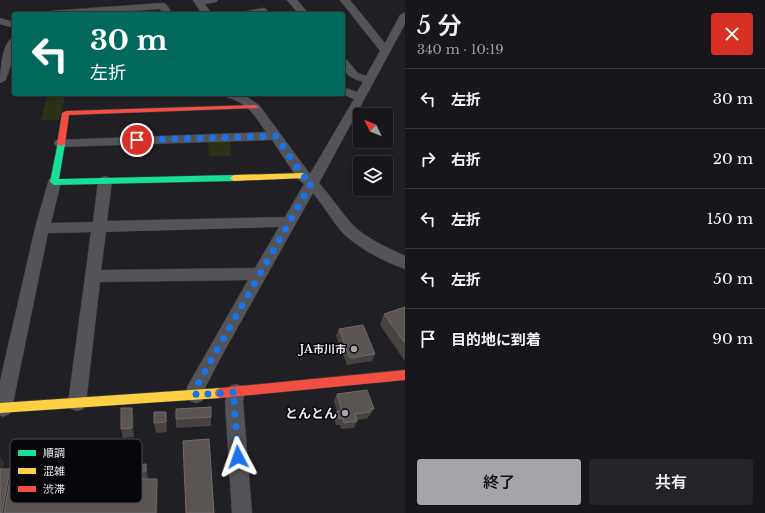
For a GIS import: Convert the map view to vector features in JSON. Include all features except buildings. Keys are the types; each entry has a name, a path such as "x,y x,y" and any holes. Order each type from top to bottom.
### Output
{"street":[{"path":"205,12 198,1 213,0"},
{"path":"255,0 264,12"},
{"path":"292,0 302,12"},
{"path":"345,0 386,51"},
{"path":"62,12 80,9 111,12 146,11 163,6 167,12"},
{"path":"196,395 196,387 289,222 307,179 360,97 405,15"},
{"path":"0,17 12,16"},
{"path":"0,21 12,24"},
{"path":"12,45 0,82 12,83"},
{"path":"345,64 354,75 369,81"},
{"path":"345,91 360,97"},
{"path":"236,96 240,97 254,107 307,179 348,229 357,237 405,263"},
{"path":"254,107 66,113 54,182 42,228 2,408 236,392 405,375"},
{"path":"60,143 276,136"},
{"path":"54,182 307,179"},
{"path":"77,403 105,181"},
{"path":"42,228 289,222"},
{"path":"92,276 260,274"},
{"path":"236,392 234,401 242,513"}],"green space":[{"path":"47,97 65,97 59,120 41,120"},
{"path":"208,141 230,141 231,156 209,156"}],"traffic: fast":[{"path":"61,144 54,182 234,178"}],"traffic: slow":[{"path":"234,178 303,176"},
{"path":"0,408 220,393"}],"traffic: jam":[{"path":"61,144 66,113 255,107"},
{"path":"220,393 405,375"}],"place":[{"name":"JA市川市","path":"354,349"},
{"name":"とんとん","path":"345,413"}],"route":[{"path":"137,140 276,136 303,176 312,182 196,387 196,395 236,392 234,401 238,457"}]}
